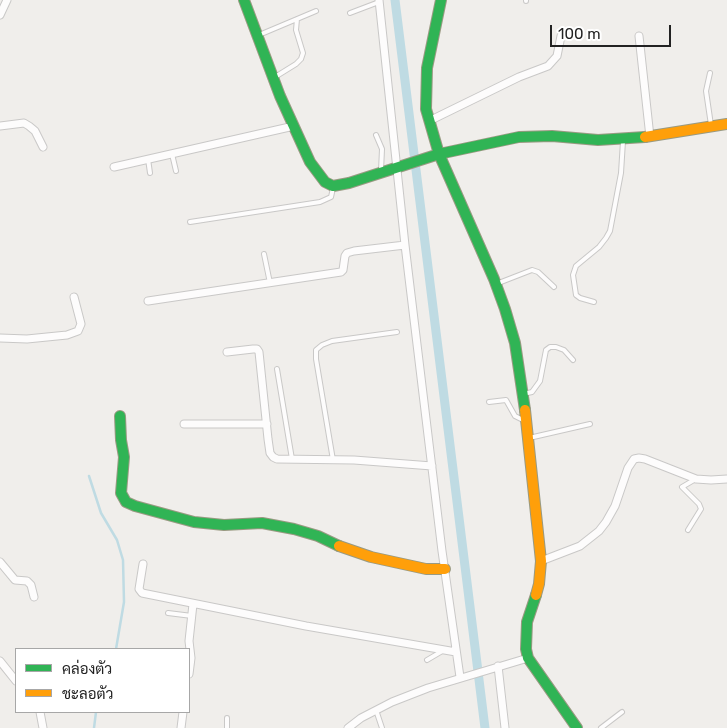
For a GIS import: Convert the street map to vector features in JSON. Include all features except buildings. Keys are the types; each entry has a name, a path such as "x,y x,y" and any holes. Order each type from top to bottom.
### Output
{"street":[{"path":"0,15 7,0"},
{"path":"244,0 273,78 310,162 325,182 333,186 349,183 440,154 526,136 598,140 623,139 650,137 727,124"},
{"path":"440,0 427,68 426,109 440,154 496,284 515,343 523,394 542,561 539,584 527,622 526,649 528,658 577,728"},
{"path":"379,1 405,245 460,677"},
{"path":"429,121 500,86 548,66 557,56 561,36"},
{"path":"639,36 650,137"},
{"path":"0,126 24,123 34,131 43,147"},
{"path":"114,167 294,126"},
{"path":"148,301 340,272 343,270 347,253 405,245"},
{"path":"0,338 27,339 67,335 78,331 81,324 74,297"},
{"path":"227,352 257,349 259,352 272,457 277,459 333,460 432,466"},
{"path":"120,416 124,457 121,493 126,502 194,522 224,525 262,523 294,529 318,536 341,547 371,557 426,569 445,569"},
{"path":"184,424 267,424"},
{"path":"542,561 580,546 599,531 615,506 628,468 634,459 645,459 696,479 727,479"},
{"path":"0,562 15,580 27,581 31,585 34,597"},
{"path":"143,564 139,589 142,594 306,626 456,652"},
{"path":"190,648 193,604"},
{"path":"190,650 190,666"},
{"path":"348,728 376,710 428,688 469,674 528,658"},
{"path":"0,661 15,680"},
{"path":"495,667 505,728"},
{"path":"40,713 44,728"},
{"path":"181,728 183,713"}],"lane":[{"path":"350,13 379,1"},
{"path":"257,36 316,11"},
{"path":"273,78 301,59 303,53 296,30 297,19"},
{"path":"710,73 706,92 711,127"},
{"path":"376,135 382,149 381,172"},
{"path":"594,302 576,295 573,275 576,266 599,247 610,231 621,173 623,139"},
{"path":"172,154 176,171"},
{"path":"148,159 150,173"},
{"path":"190,222 320,202 331,196 333,186"},
{"path":"264,254 270,283"},
{"path":"496,284 532,270 538,272 554,287"},
{"path":"333,460 316,350 332,341 397,332"},
{"path":"523,394 532,392 540,381 546,350 550,347 556,346 564,350 573,360"},
{"path":"277,369 292,459"},
{"path":"489,402 506,400 515,416 526,420"},
{"path":"528,438 590,424"},
{"path":"688,530 701,509 699,504 682,487 696,479"},
{"path":"168,613 192,616"},
{"path":"427,660 445,650"},
{"path":"376,710 382,728"},
{"path":"601,728 622,712"},
{"path":"226,728 227,718"}],"waterway":[{"path":"395,0 485,728"},
{"path":"89,476 101,513 117,540 123,560 124,602 116,648"},
{"path":"94,728 96,713"}],"traffic: fast":[{"path":"244,0 280,96 310,162 325,182 333,186 349,183 439,154 519,137 552,136 598,140 645,137"},
{"path":"441,0 427,68 426,109 439,154 494,279 505,309 515,343 525,410"},
{"path":"120,416 124,457 121,493 126,502 194,522 224,525 262,523 294,529 318,536 339,546"},
{"path":"536,595 527,622 526,649 528,658 577,728"}],"traffic: slow":[{"path":"645,137 727,124"},
{"path":"525,410 541,561 536,595"},
{"path":"339,546 371,557 426,569 445,569"}]}
